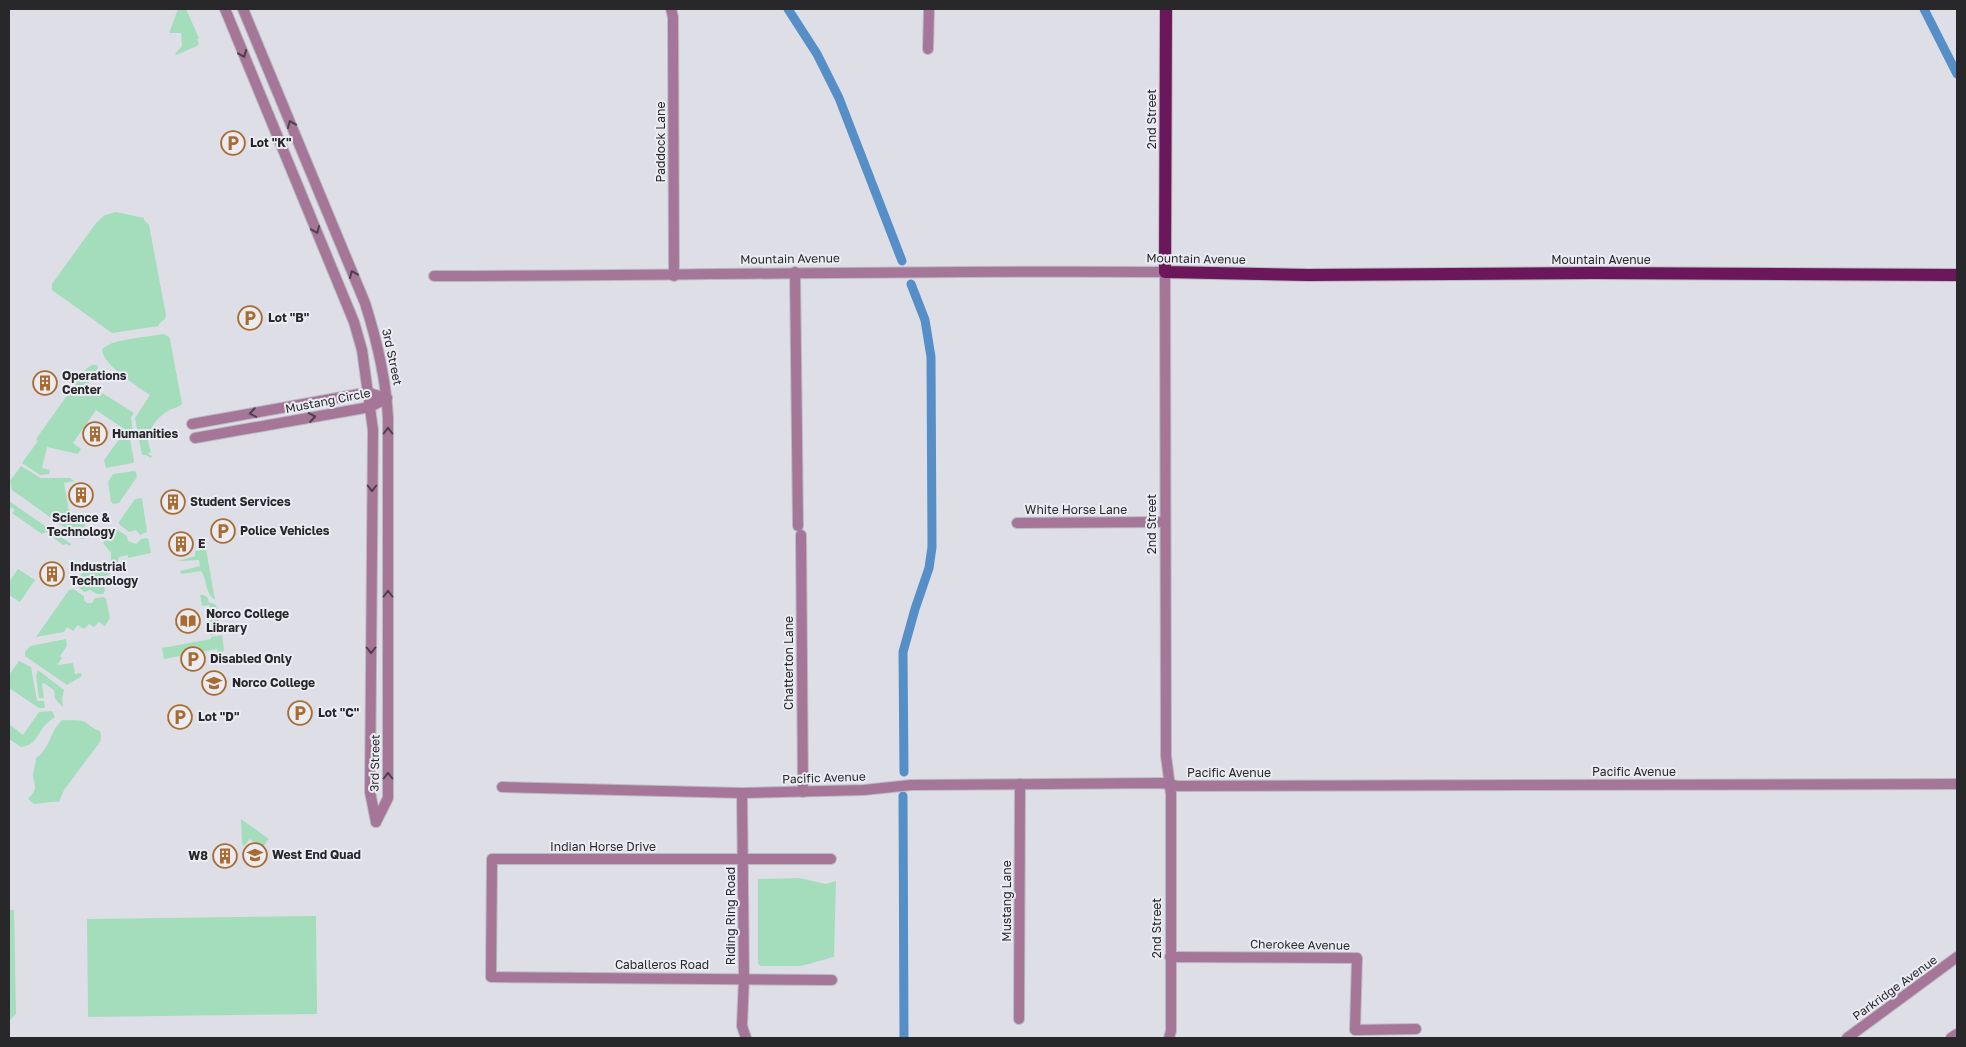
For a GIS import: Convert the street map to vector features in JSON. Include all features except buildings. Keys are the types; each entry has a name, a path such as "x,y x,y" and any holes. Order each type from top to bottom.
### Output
{"main road":[{"name":"2nd Street","path":"1165,272 1166,9"},
{"name":"Mountain Avenue","path":"1165,272 1308,275 1594,273 1957,275"}],"street":[{"name":"3rd Street","path":"224,9 354,322 362,350 369,393 372,430 370,792 376,822 388,798 387,398 378,342 365,303 243,9"},
{"name":"Paddock Lane","path":"671,9 673,27 674,276"},
{"path":"928,49 929,9"},
{"path":"297,184 314,180"},
{"name":"Mountain Avenue","path":"434,276 674,276 795,272 1165,272"},
{"name":"Chatterton Lane","path":"795,272 803,792"},
{"name":"2nd Street","path":"1165,272 1166,756 1170,784 1171,1031 1169,1038"},
{"name":"Mustang Circle","path":"192,424 369,393 387,398"},
{"name":"Mustang Circle","path":"195,438 370,407 387,398"},
{"name":"White Horse Lane","path":"1017,523 1165,522"},
{"name":"Pacific Avenue","path":"502,787 742,793 864,790 911,784 1957,784"},
{"name":"Mustang Lane","path":"1019,1019 1020,784"},
{"name":"Riding Ring Road","path":"742,793 744,859 742,1026 746,1038"},
{"name":"Indian Horse Drive","path":"491,977 492,859 831,859"},
{"name":"Cherokee Avenue","path":"1170,957 1357,958 1355,1030 1416,1029"},
{"name":"Parkridge Avenue","path":"1847,1038 1957,957"},
{"name":"Caballeros Road","path":"491,977 832,980"},
{"path":"1951,1038 1957,1034"}],"green space":[{"path":"178,9 186,9 199,38 197,39 199,44 176,55 182,46 181,33 169,33"},
{"path":"116,212 144,218 149,225 166,315 159,326 112,333 52,290 52,284 96,223 105,215"},
{"path":"163,334 170,339 182,404 163,414 151,428 148,440 151,451 148,454 152,456 151,458 142,455 135,418 150,395 115,369 104,356 102,350 112,343"},
{"path":"92,365 97,365 98,368 88,384 134,413 131,417 133,435 96,410 73,443 81,449 78,454 47,447 42,468 50,470 49,474 40,475 22,463 38,441 36,439 86,369"},
{"path":"123,434 130,439 133,463 106,468 104,460"},
{"path":"21,466 41,478 70,478 74,481 64,483 71,522 84,520 87,538 81,539 12,490 10,481"},
{"path":"134,471 137,477 119,503 113,504 111,502 108,482 113,474"},
{"path":"142,498 147,532 140,535 136,530 129,532 119,522 135,499"},
{"path":"9,501 71,544 70,546 67,544 63,545 46,532 42,534 12,513 15,510 9,508"},
{"path":"113,529 127,536 128,541 136,544 141,539 148,538 151,553 128,558 128,555 119,557 117,565 111,561 111,553 103,543"},
{"path":"206,549 215,600 209,594 201,571 181,574 180,571 200,566 199,560 178,561 195,556 195,551"},
{"path":"86,568 96,572 105,569 111,573 103,578 105,591 103,594 97,594 90,590 84,592 75,584"},
{"path":"18,569 35,580 20,602 9,595 9,582"},
{"path":"73,589 84,596 84,600 87,603 92,603 95,598 104,597 106,599 110,618 105,626 99,622 94,627 89,624 84,629 78,625 73,631 67,627 64,632 36,637 69,590"},
{"path":"200,595 204,595 208,598 209,603 216,605 221,633 210,635 208,621 212,620 209,605 202,606"},
{"path":"222,635 224,650 219,656 217,649 164,659 162,648 211,639 211,637"},
{"path":"66,639 67,646 60,656 62,658 57,665 73,663 75,674 81,673 82,676 67,685 25,656 25,652 30,646"},
{"path":"19,661 31,667 37,701 44,701 45,708 39,708 9,688 9,675"},
{"path":"38,670 64,690 63,707 55,699 54,690 44,683 42,684 44,698 39,698 36,676"},
{"path":"52,711 55,717 45,725 36,739 30,744 21,747 9,739 9,724 23,735 39,712"},
{"path":"62,720 85,722 100,731 100,742 64,790 59,802 34,804 28,799 35,788 33,776 36,758 44,750"},
{"path":"241,819 269,839 262,848 250,839 244,846 242,844"},
{"path":"799,878 826,884 836,881 834,957 801,966 760,966 758,963 758,879"},
{"path":"9,910 14,910 16,1014 9,1021"},
{"path":"316,916 317,1014 88,1017 87,919"}],"waterway":[{"path":"788,9 817,54 839,98 902,261"},
{"path":"1924,9 1957,74"},
{"path":"904,772 903,652 929,568 932,547 931,357 925,320 911,284"},
{"path":"903,796 904,1038"}],"place":[{"name":"Lot \"K\"","path":"233,143"},
{"name":"Lot \"B\"","path":"250,318"},
{"name":"Operations Center","path":"45,383"},
{"name":"Humanities","path":"95,434"},
{"name":"Science & Technology","path":"81,495"},
{"name":"Student Services","path":"173,502"},
{"name":"Police Vehicles","path":"223,531"},
{"name":"E","path":"181,544"},
{"name":"Industrial Technology","path":"52,574"},
{"name":"Norco College Library","path":"188,621"},
{"name":"Disabled Only","path":"193,659"},
{"name":"Norco College","path":"214,683"},
{"name":"Lot \"C\"","path":"300,713"},
{"name":"Lot \"D\"","path":"180,717"},
{"name":"West End Quad","path":"255,855"},
{"name":"W8","path":"225,856"}]}
